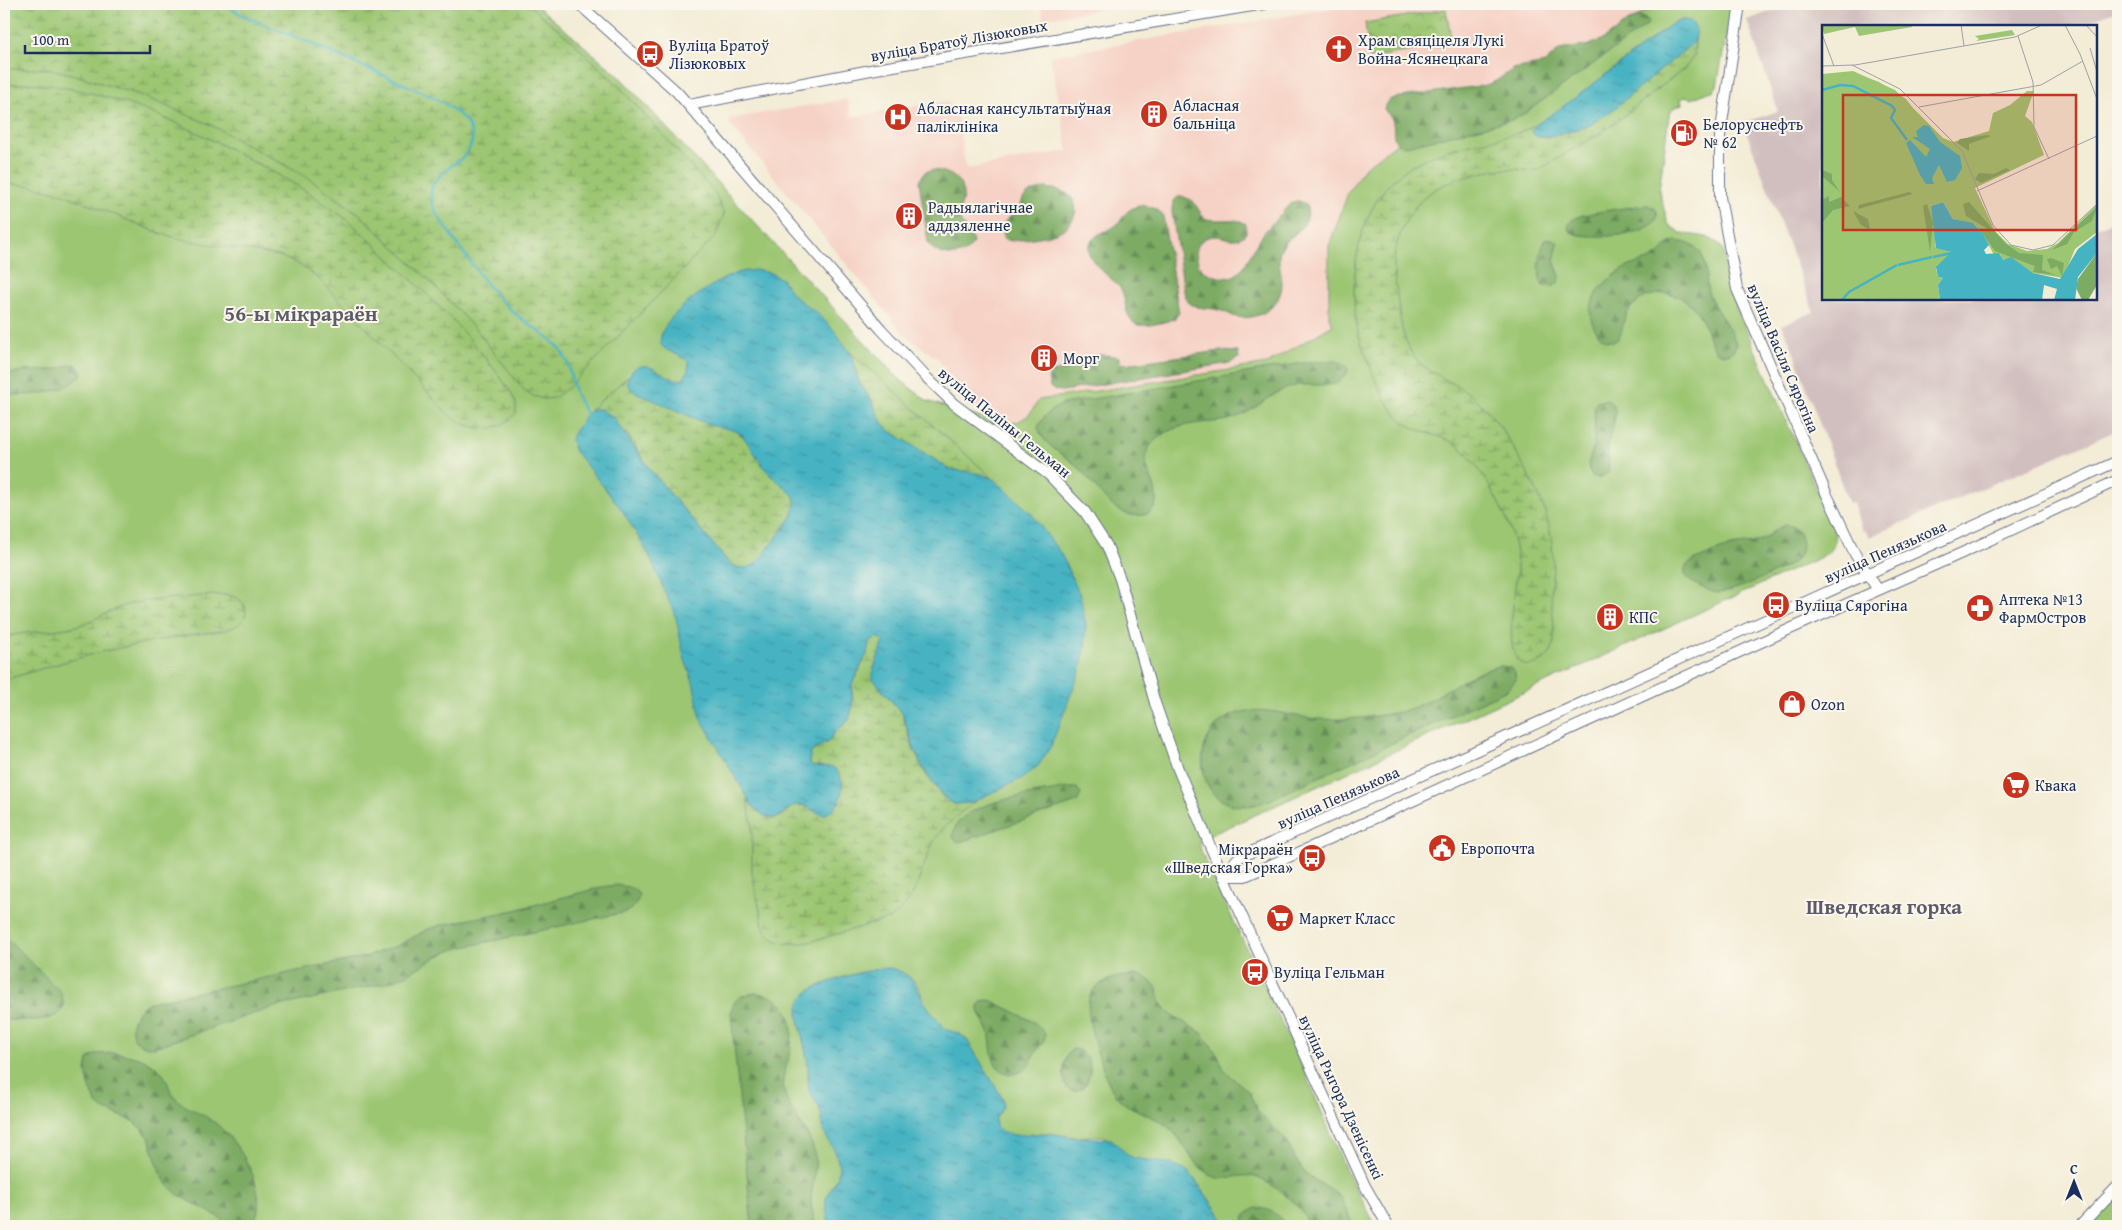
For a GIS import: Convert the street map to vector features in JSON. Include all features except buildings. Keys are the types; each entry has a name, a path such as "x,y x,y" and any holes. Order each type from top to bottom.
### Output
{"street":[{"name":"вуліца Паліны Гельман","path":"579,4 677,92 881,329 926,377 954,404 1049,475 1085,512 1107,546 1120,579 1155,703 1178,769 1223,876 1271,979"},
{"name":"вуліца Братоў Лізюковых","path":"689,106 876,69 1264,4"},
{"name":"вуліца Васіля Сярогіна","path":"1740,4 1720,136 1720,196 1736,284 1741,301 1827,495 1855,554 1878,590"},
{"name":"вуліца Пенязькова","path":"1223,876 1238,858 2118,462"},
{"name":"вуліца Пенязькова","path":"1223,876 1245,876 2118,480"},
{"name":"вуліца Рыгора Дзенісенкі","path":"1271,979 1365,1186 1388,1226"},
{"path":"2080,1226 2118,1186"}],"shaded area":[{"path":"1041,4 1130,4 1043,19"},
{"path":"1357,4 1656,4 1522,94 1329,317 1333,325 1267,364 1039,400 1029,415 1019,421 1004,425 972,404 937,358 907,337 729,123 729,119 848,99 851,117 947,101 956,111 966,169 1068,151 1050,56"},
{"path":"1782,4 2118,4 2118,10 2078,25 1822,25 1822,300 2097,300 2097,228 2118,219 2118,430 1869,537 1865,530 1862,531 1853,503 1849,504 1790,342 1781,325 1814,312 1743,123 1778,111 1747,20 1783,7"}],"green space":[{"path":"4,4 535,4 618,75 898,378 927,401 1004,425 1019,421 1029,415 1039,400 1267,364 1333,325 1329,317 1329,246 1348,193 1364,168 1410,133 1522,94 1656,4 1732,4 1717,86 1714,90 1691,99 1687,96 1681,99 1682,104 1673,108 1669,115 1659,191 1669,225 1681,233 1707,237 1719,244 1723,250 1727,277 1737,309 1833,527 1834,545 1821,557 1200,840 1202,854 1307,1077 1345,1168 1376,1226 1228,1226 1194,1178 1188,1173 1173,1166 1133,1158 1105,1137 1074,1137 1047,1133 1017,1136 1003,1133 994,1123 1000,1113 1003,1099 967,1040 960,1034 945,1030 926,1005 918,987 911,978 902,972 877,970 850,975 814,988 807,993 798,1015 808,1063 808,1086 820,1109 824,1132 836,1154 839,1165 838,1176 826,1199 830,1226 4,1226"},
{"path":"4,4 528,4 572,41 616,83 715,193 724,214 715,237 569,387 554,398 544,399 533,396 524,390 477,331 428,279 359,214 310,179 209,124 143,96 51,69 4,69"},
{"path":"1446,9 1452,44 1370,58 1365,23"},
{"path":"1641,16 1648,20 1647,25 1524,114 1511,120 1407,146 1398,143 1394,138 1393,121 1384,109 1386,103 1394,98 1486,85 1496,81 1513,69 1545,63 1559,50 1589,45 1606,38 1627,22"},
{"path":"1682,20 1690,21 1696,28 1694,56 1685,68 1603,132 1540,169 1509,169 1484,172 1448,183 1431,192 1407,219 1395,252 1394,264 1398,303 1402,330 1409,349 1425,368 1464,390 1491,415 1524,466 1541,500 1547,517 1553,560 1551,596 1554,623 1553,647 1545,659 1538,663 1525,665 1516,658 1512,646 1512,610 1517,567 1513,538 1509,526 1498,501 1485,479 1462,449 1448,440 1416,429 1404,422 1393,411 1380,391 1361,342 1356,319 1354,289 1359,243 1368,217 1377,200 1388,185 1414,164 1445,151 1507,136 1533,126 1570,102 1672,24"},
{"path":"26,83 76,90 148,111 216,142 272,171 312,195 361,232 456,324 485,357 511,392 516,403 516,413 509,420 493,428 467,425 450,416 318,278 298,264 279,256 190,241 162,234 61,193 31,186 4,183 4,85"},
{"path":"938,170 954,177 963,191 960,219 973,242 970,248 958,255 944,254 937,251 928,242 919,181 925,172"},
{"path":"1045,188 1068,194 1074,202 1076,207 1075,214 1069,225 1045,236 1015,241 1004,238 1001,229 1003,225 1015,213 1026,195"},
{"path":"1182,196 1193,201 1204,218 1236,220 1246,224 1246,233 1237,239 1218,236 1209,237 1204,239 1197,247 1197,258 1202,270 1225,278 1239,272 1264,233 1290,204 1300,201 1306,205 1307,219 1281,249 1279,261 1282,283 1281,292 1278,299 1267,310 1252,317 1236,317 1221,311 1195,306 1185,297 1172,213 1174,202"},
{"path":"1145,205 1158,210 1163,216 1179,313 1174,319 1153,324 1137,325 1131,320 1127,312 1122,291 1096,264 1088,250 1090,242 1098,235 1117,225 1128,211 1137,206"},
{"path":"1647,205 1655,208 1657,218 1650,226 1637,231 1621,235 1587,236 1575,234 1569,230 1571,221 1581,216"},
{"path":"1547,238 1558,243 1554,261 1560,276 1559,282 1552,287 1543,286 1539,269 1542,247"},
{"path":"1677,241 1689,244 1697,249 1702,256 1711,299 1731,331 1736,343 1733,350 1729,353 1723,354 1716,351 1700,316 1694,308 1682,298 1674,295 1658,294 1645,297 1636,303 1626,315 1621,334 1616,340 1606,340 1598,334 1593,325 1590,311 1600,288 1621,271 1653,258 1667,245"},
{"path":"1220,351 1238,352 1239,358 1230,363 1062,391 1054,390 1050,387 1048,378 1055,372 1069,368 1087,357 1096,355 1119,357 1119,362 1124,364"},
{"path":"850,352 995,480 988,476 949,469 890,431 881,421 872,401 859,382"},
{"path":"1335,361 1343,363 1348,371 1337,382 1291,387 1276,393 1235,418 1186,425 1169,431 1158,438 1150,446 1146,456 1156,499 1153,509 1146,514 1135,516 1125,514 1116,509 1079,468 1049,445 1038,427 1048,413 1063,404 1309,362"},
{"path":"73,364 77,365 82,373 68,386 58,390 35,394 4,394 4,377 9,374 54,369"},
{"path":"633,372 628,378 733,430 745,438 770,474 795,497 795,508 786,527 771,547 751,567 745,569 729,563 651,471 626,432 595,409 590,410"},
{"path":"1606,399 1614,406 1615,416 1608,445 1608,473 1598,478 1591,475 1588,464 1594,441 1595,405 1597,402"},
{"path":"1786,525 1795,529 1801,537 1802,548 1798,558 1784,568 1746,585 1717,593 1700,587 1686,578 1686,566 1694,561 1732,546 1759,541"},
{"path":"215,595 232,596 241,601 246,609 242,621 230,629 113,649 4,680 4,637 76,626 126,605"},
{"path":"878,637 884,641 873,671 879,687 902,713 913,748 925,773 943,797 954,804 970,803 978,799 948,823 938,835 912,895 899,912 889,919 809,942 782,943 771,937 763,926 752,872 752,824 747,799 758,811 772,818 778,818 795,805 806,806 817,813 839,803 842,787 819,767 812,766 809,756 813,750 829,741 833,734 849,720 853,703 852,684 867,654 869,642"},
{"path":"1500,666 1509,667 1515,672 1516,680 1507,690 1265,802 1242,806 1224,802 1212,791 1204,777 1202,760 1206,743 1214,728 1228,717 1250,711 1273,712 1318,719 1356,718 1394,713 1422,704 1472,676"},
{"path":"1066,788 1077,788 1081,794 1077,802 963,841 958,842 953,838 957,825 967,815 981,807 999,801"},
{"path":"616,885 635,890 639,895 635,905 626,912 455,949 438,956 404,976 386,983 274,1007 155,1047 138,1043 134,1037 132,1030 136,1014 150,1002 365,957 399,945 426,930 441,925 515,910"},
{"path":"4,935 60,991 64,1003 62,1011 55,1016 35,1020 4,1020"},
{"path":"1137,975 1145,977 1156,986 1162,1005 1172,1015 1202,1033 1218,1055 1224,1070 1249,1092 1258,1112 1287,1141 1294,1157 1304,1172 1328,1187 1341,1198 1353,1226 1308,1226 1306,1219 1294,1203 1276,1188 1258,1178 1245,1176 1218,1178 1207,1173 1196,1163 1174,1132 1156,1119 1130,1107 1119,1099 1113,1092 1097,1051 1088,1008 1089,999 1096,987 1108,980"},
{"path":"756,993 768,995 777,1000 789,1014 792,1034 783,1082 784,1092 787,1101 807,1133 814,1151 815,1169 811,1200 816,1226 752,1226 731,1015 733,1005 738,998"},
{"path":"987,1000 1034,1022 1045,1033 1043,1042 1029,1065 1016,1074 1008,1074 1000,1070 995,1062 989,1032 978,1007 982,1001"},
{"path":"1074,1049 1082,1052 1087,1057 1090,1064 1090,1072 1084,1085 1079,1090 1072,1091 1065,1084 1064,1063 1070,1052"},
{"path":"115,1053 138,1058 152,1064 163,1074 178,1101 214,1122 234,1142 243,1155 256,1185 257,1214 251,1226 230,1226 220,1218 177,1194 167,1184 160,1172 149,1137 133,1121 103,1109 96,1103 86,1071 88,1059 96,1054"},
{"path":"2118,1194 2118,1226 2086,1226"},
{"path":"1256,1208 1266,1209 1274,1213 1287,1226 1244,1226 1246,1215"}],"water":[{"path":"1682,20 1690,21 1694,26 1696,37 1693,43 1614,109 1590,125 1559,135 1538,137 1534,135 1532,130 1536,125 1575,98 1672,24"},
{"path":"756,270 771,273 782,279 794,296 818,314 834,330 850,352 859,382 872,401 881,421 890,431 949,469 982,474 995,480 1031,513 1061,554 1080,595 1086,624 1085,649 1080,671 1051,746 1039,765 1023,778 970,803 954,804 948,801 934,785 919,761 902,713 873,679 873,671 884,641 878,637 869,642 867,654 852,684 852,709 849,720 833,734 829,741 811,752 809,760 812,766 833,767 841,779 842,794 835,807 823,815 801,804 788,809 775,818 769,818 753,807 701,719 693,682 684,657 676,618 649,555 622,510 574,450 571,439 573,434 587,413 600,409 613,417 651,471 729,563 744,568 751,567 758,562 792,517 796,502 793,495 766,470 740,433 710,425 637,393 629,387 627,381 632,371 639,366 646,366 670,377 684,379 689,362 661,345 661,335 667,324 689,302 715,284 737,273"},
{"path":"890,968 910,978 923,1000 945,1029 960,1034 967,1040 1003,1099 1003,1107 995,1119 999,1130 1014,1135 1048,1133 1072,1137 1112,1139 1128,1155 1134,1158 1171,1164 1189,1172 1228,1226 830,1226 826,1199 838,1176 839,1165 836,1154 824,1132 820,1109 809,1090 808,1064 798,1015 799,1006 807,993 823,984 860,973"}],"waterway":[{"path":"225,4 248,18 429,95 447,105 464,119 472,136 471,146 464,156 435,181 431,193 433,206 451,235 494,292 516,314 560,349 568,364 575,392 587,416"}],"place":[{"name":"Храм свяціцеля Лукі Война-Ясянецкага","path":"1339,49"},
{"name":"Вуліца Братоў Лізюковых","path":"650,54"},
{"name":"Абласная бальніца","path":"1154,114"},
{"name":"Абласная кансультатыўная паліклініка","path":"898,117"},
{"name":"Белоруснефть № 62","path":"1684,133"},
{"name":"Радыялагічнае аддзяленне","path":"909,216"},
{"name":"Морг","path":"1044,358"},
{"name":"Вуліца Сярогіна","path":"1776,605"},
{"name":"Аптека №13 ФармОстров","path":"1980,608"},
{"name":"КПС","path":"1610,617"},
{"name":"Ozon","path":"1792,704"},
{"name":"Квака","path":"2016,785"},
{"name":"Европочта","path":"1442,848"},
{"name":"Мікрараён «Шведская Горка»","path":"1312,858"},
{"name":"Маркет Класс","path":"1280,918"},
{"name":"Вуліца Гельман","path":"1255,972"}],"district":[{"name":"56-ы мікрараён","path":"301,314"},
{"name":"Шведская горка","path":"1884,907"}]}
